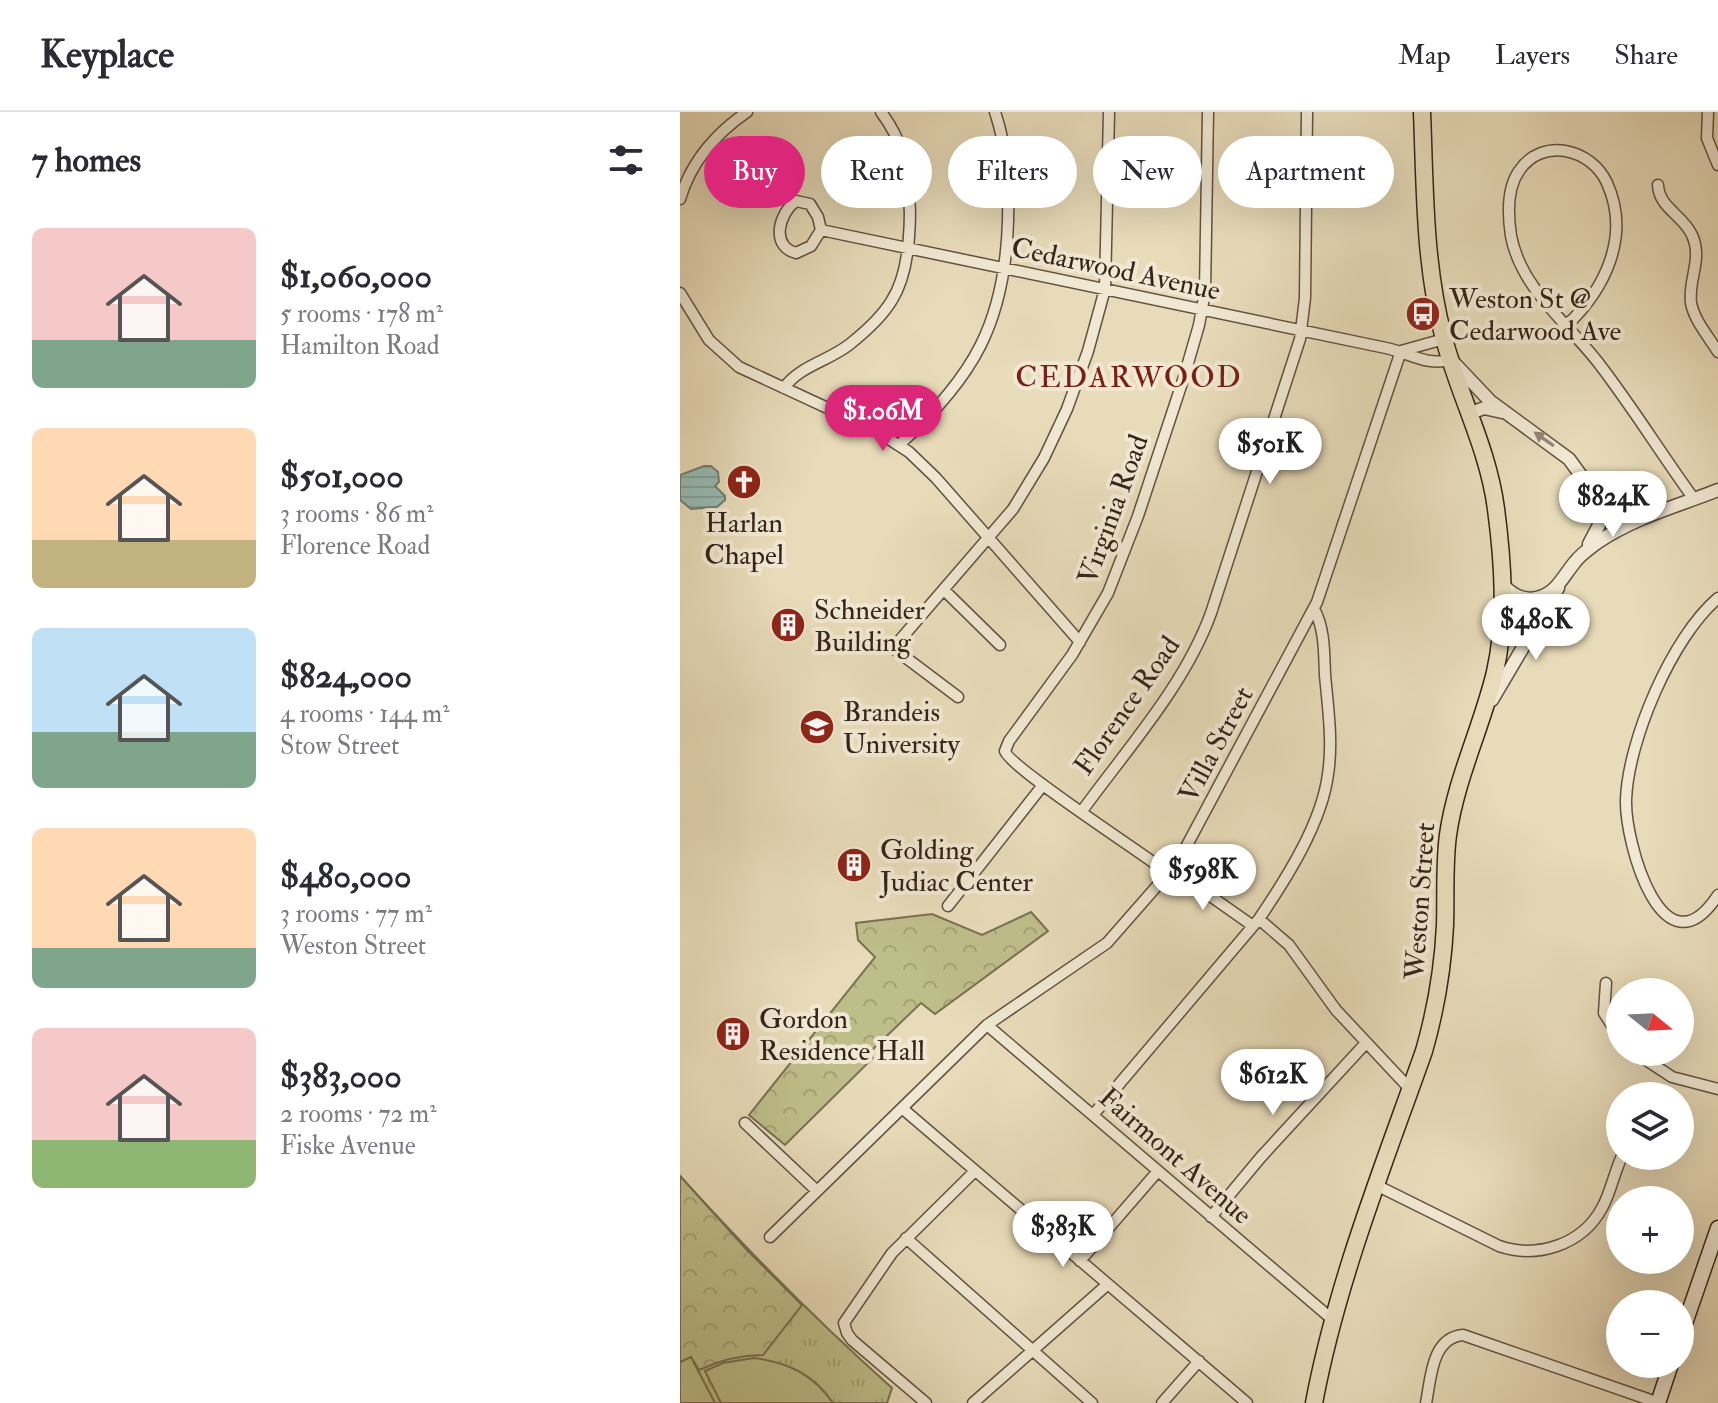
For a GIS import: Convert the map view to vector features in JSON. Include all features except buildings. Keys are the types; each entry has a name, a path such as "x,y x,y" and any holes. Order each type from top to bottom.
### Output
{"main road":[{"name":"Weston Street","path":"1314,1403 1333,1320 1374,1184 1429,1033 1439,992 1448,837 1453,805 1498,655 1502,583 1493,487 1444,339 1430,261 1422,112"},
{"path":"1694,1298 1717,1233"},
{"path":"1659,1403 1667,1378"}],"street":[{"path":"680,199 688,176 704,151 724,128 747,112"},
{"path":"784,388 798,373 845,348 886,310 897,291 906,248 909,208 906,170 898,140 881,112"},
{"path":"900,444 935,411 968,368 992,316 1005,269 1007,162 995,112"},
{"path":"958,697 893,648 989,539 1023,494 1058,429 1088,351 1105,289 1109,112"},
{"name":"Virginia Road","path":"1043,785 1005,754 1009,741 1080,642 1102,604 1120,565 1186,369 1202,310 1205,284 1208,112"},
{"name":"Florence Road","path":"1082,811 1181,674 1204,633 1301,330 1305,298 1307,112"},
{"path":"1708,112 1707,138 1718,165"},
{"path":"1567,325 1597,292 1606,274 1613,251 1616,217 1610,189 1598,168 1579,154 1552,150 1534,157 1515,177 1510,198 1513,244 1529,279 1604,371 1694,499"},
{"path":"1658,185 1663,203 1687,227 1694,240 1697,260 1692,306 1718,352"},
{"path":"796,201 810,204 821,230 811,246 799,253 789,251 780,239 782,219 796,201"},
{"name":"Cedarwood Avenue","path":"821,230 1401,351 1427,362 1451,360"},
{"path":"680,293 704,335 726,358 750,374 900,444 936,478 1080,642"},
{"name":"Cedarwood Avenue","path":"1401,351 1444,339"},
{"name":"Villa Street","path":"770,1237 987,1025 1100,949 1120,931 1188,846 1314,609 1401,351"},
{"path":"1451,360 1484,395 1569,459 1586,479 1605,511 1616,518 1641,519"},
{"path":"1471,413 1487,408 1512,417"},
{"path":"1574,562 1598,542 1641,519 1717,493"},
{"path":"1476,731 1563,578 1598,530 1598,501"},
{"path":"1502,583 1518,596 1535,599 1551,592 1563,578"},
{"path":"944,590 1000,645"},
{"path":"1718,598 1693,625 1655,694 1634,755 1626,801 1633,854 1646,886 1661,911 1675,920 1690,921 1704,913 1718,895"},
{"path":"1093,1115 1256,923 1310,829 1323,800 1330,748 1322,631 1314,609"},
{"path":"948,906 1043,785 1294,950 1327,999 1365,1044 1410,1089"},
{"path":"1606,983 1606,1016"},
{"name":"Fairmont Avenue","path":"987,1025 1333,1320"},
{"path":"1211,1217 1261,1157 1365,1044"},
{"path":"1655,1066 1672,1077 1718,1089"},
{"path":"903,1109 1247,1403"},
{"path":"745,1123 817,1191"},
{"path":"1374,1184 1445,1216 1499,1246 1521,1252 1540,1250 1567,1241 1597,1216 1617,1170"},
{"path":"926,1403 852,1340 844,1326 846,1318 888,1258 975,1171"},
{"path":"1080,1261 1158,1171"},
{"path":"906,1238 1092,1403"},
{"path":"973,1403 1108,1284"},
{"path":"1426,1403 1440,1347 1451,1338 1463,1335 1659,1403"},
{"path":"1162,1403 1199,1361"}],"green space":[{"path":"1031,912 1048,931 935,1014 921,1003 869,1053 873,1058 785,1145 749,1115 875,957 858,940 856,923 932,914 982,935"},
{"path":"680,1176 783,1285 892,1388 887,1403 680,1403"},
{"path":"680,1176 802,1305 763,1355 730,1359 699,1370 691,1357 680,1362"},
{"path":"691,1357 715,1403 680,1403 680,1362"},
{"path":"754,1358 799,1372 826,1393 833,1403 721,1403 705,1371 723,1363"}],"water":[{"path":"711,466 718,472 719,482 715,486 725,500 717,507 691,509 680,500 680,475"}],"place":[{"name":"Weston St @ Cedarwood Ave","path":"1423,314"},
{"name":"Harlan Chapel","path":"744,482"},
{"name":"Schneider Building","path":"788,625"},
{"name":"Brandeis University","path":"817,727"},
{"name":"Golding Judiac Center","path":"854,865"},
{"name":"Gordon Residence Hall","path":"733,1034"}],"district":[{"name":"CEDARWOOD","path":"1129,377"}]}
